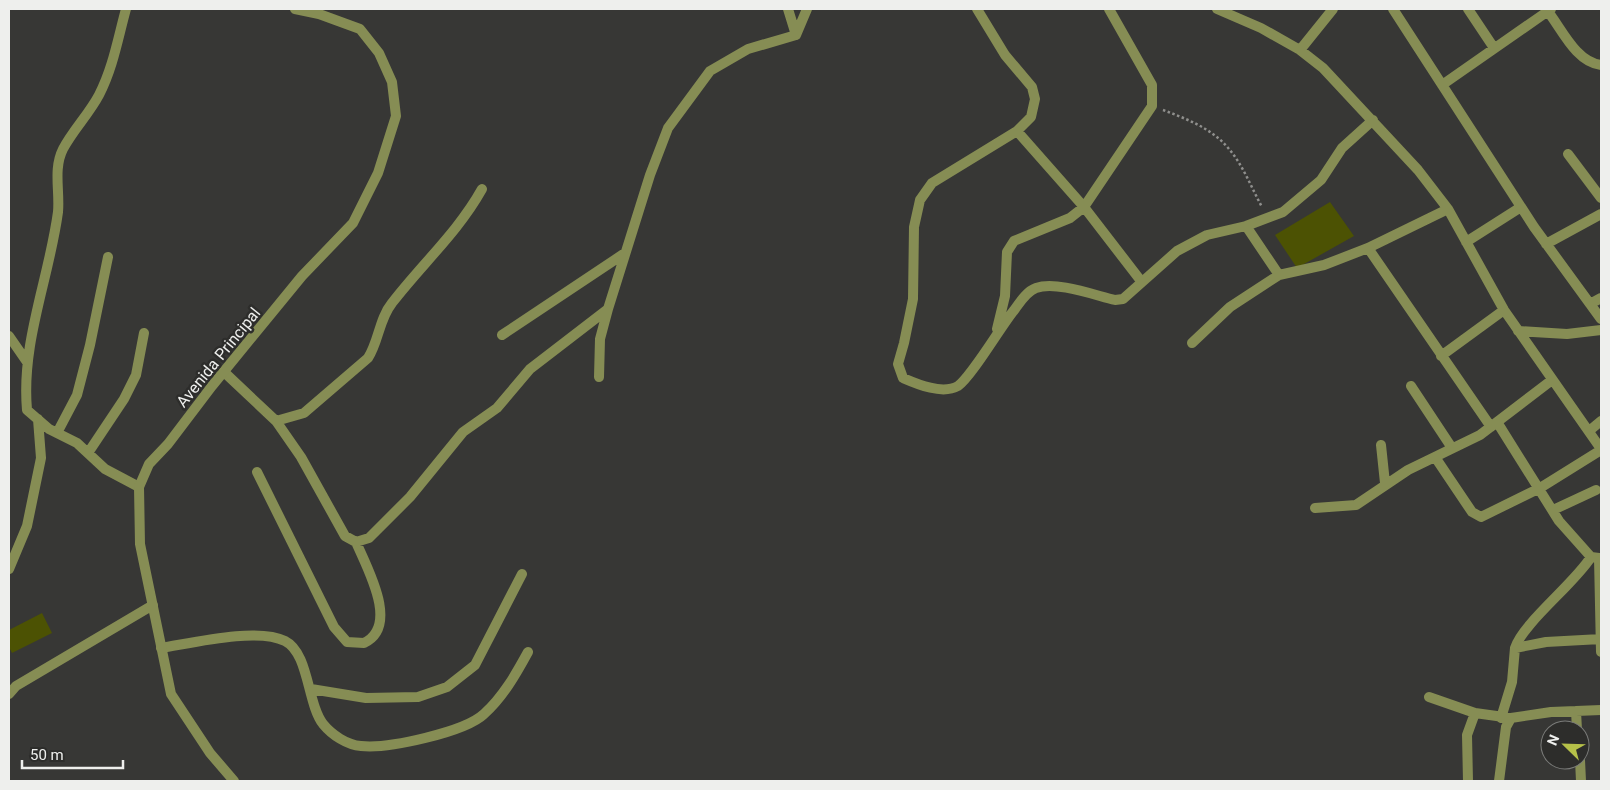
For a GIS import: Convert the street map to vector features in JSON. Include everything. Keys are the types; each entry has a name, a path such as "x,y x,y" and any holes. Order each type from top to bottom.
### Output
{"street":[{"path":"126,9 114,56 100,94 63,149 57,169 58,210 50,258 33,325 25,382 27,410 58,434 77,443 105,469 139,486"},
{"name":"Avenida Principal","path":"234,781 210,753 171,694 140,544 139,486 149,464 168,444 302,276 353,223 378,173 396,116 392,82 379,52 360,29 319,14 295,9"},
{"path":"788,9 796,35"},
{"path":"796,35 807,9"},
{"path":"977,9 1005,55 1032,87 1035,99 1031,117 1017,131 932,183 920,200 914,227 913,299 898,364 903,378 941,390 957,386 974,367 995,335 1024,297 1035,288 1051,285 1115,300 1123,298 1141,280 1177,251 1207,235 1246,226 1283,212 1321,180 1342,148 1373,120"},
{"path":"995,335 1005,296 1007,252 1014,241 1070,218 1084,207 1152,106 1152,84 1109,9"},
{"path":"1217,9 1261,28 1300,50 1323,68 1418,170 1448,209 1504,310 1601,449 1540,488 1487,515 1476,516 1435,457"},
{"path":"1300,50 1333,9"},
{"path":"1393,9 1521,207 1601,319"},
{"path":"1468,9 1494,48"},
{"path":"1442,85 1548,9 1579,54 1595,64 1601,65"},
{"path":"599,377 600,339 608,309 668,128 710,70 748,49 796,35"},
{"path":"1017,131 1084,207 1141,280"},
{"path":"1568,154 1601,198"},
{"path":"276,421 304,413 368,358 375,347 382,320 391,304 431,260 469,211 482,189"},
{"path":"1466,242 1521,207"},
{"path":"1192,343 1230,307 1279,275 1324,265 1368,248 1448,209"},
{"path":"1546,244 1601,214"},
{"path":"1246,226 1279,275"},
{"path":"1368,248 1441,356 1540,488 1571,538 1590,557 1596,557 1600,561 1601,652"},
{"path":"502,335 625,253"},
{"path":"58,434 77,395 90,345 108,257"},
{"path":"1590,304 1601,298"},
{"path":"356,542 369,538 403,504 463,432 497,408 530,369 608,309"},
{"path":"1441,356 1504,310"},
{"path":"1518,331 1560,334 1601,330"},
{"path":"88,453 124,399 136,375 144,333"},
{"path":"9,336 28,362"},
{"path":"224,372 276,421 301,457 345,536 356,542 372,581 381,612 380,627 364,643 347,642 334,627 257,472"},
{"path":"1315,508 1356,505 1385,484 1480,435 1552,380"},
{"path":"1411,386 1452,448"},
{"path":"9,569 26,526 41,458 38,419"},
{"path":"1589,431 1601,421"},
{"path":"1381,445 1385,484"},
{"path":"1552,510 1596,490"},
{"path":"1499,781 1515,648 1530,627 1582,571 1590,557"},
{"path":"311,689 366,698 418,697 447,687 475,665 522,574"},
{"path":"9,694 16,686 76,648 152,605"},
{"path":"161,648 217,638 276,637 296,649 311,689 313,706 318,717 332,734 342,740 362,746 405,743 447,732 483,715 504,690 528,652"},
{"path":"1515,648 1546,642 1601,639"},
{"path":"1429,697 1474,713 1506,718 1601,710"},
{"path":"1576,711 1576,720"},
{"path":"1468,781 1467,734 1474,713"}],"path":[{"path":"1152,106 1192,121 1211,133 1230,149 1268,218"}],"green space":[{"path":"1330,202 1354,236 1297,268 1275,235"},
{"path":"42,613 52,633 12,653 9,647 9,630"}]}
